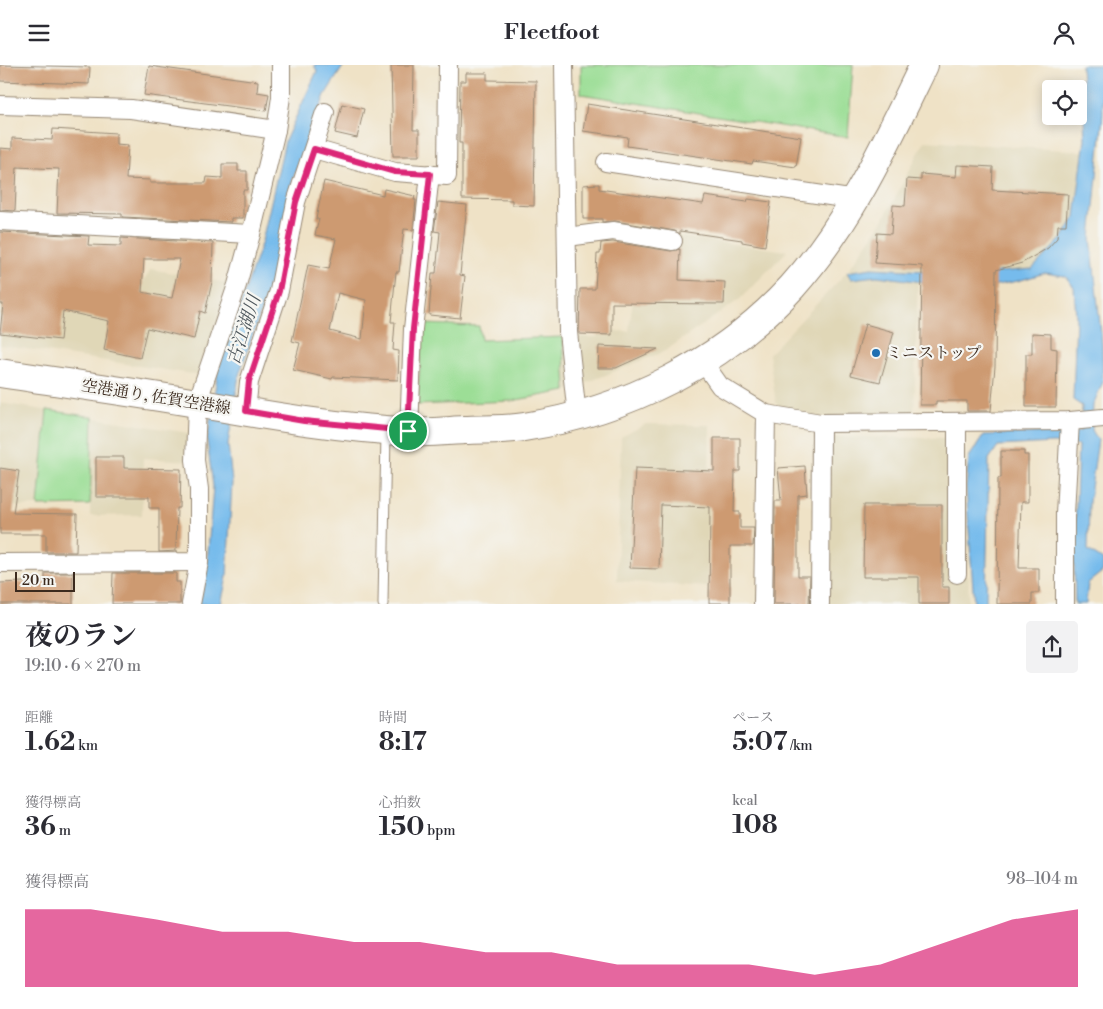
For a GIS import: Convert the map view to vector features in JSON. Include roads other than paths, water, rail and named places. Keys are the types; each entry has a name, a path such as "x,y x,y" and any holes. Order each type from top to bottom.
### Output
{"main road":[{"name":"空港通り, 佐賀空港線","path":"0,373 304,421 397,430 522,427 576,416 665,383 703,363 752,327 792,287 829,241 871,175 924,65"}],"street":[{"path":"191,604 199,562 199,489 196,460 203,405 251,233 276,130 281,97 280,65"},
{"path":"314,149 395,172 447,176 448,65"},
{"path":"564,65 568,332 576,416"},
{"path":"0,105 131,109 276,130"},
{"path":"242,411 249,381 279,291 296,202 325,112"},
{"path":"606,162 856,200"},
{"path":"397,430 413,329 430,174"},
{"path":"0,221 251,233"},
{"path":"567,237 614,231 673,241"},
{"path":"703,363 720,386 766,414 821,423 1073,423 1100,418"},
{"path":"763,604 766,414"},
{"path":"957,574 958,422"},
{"path":"820,604 821,423"},
{"path":"1065,604 1065,514 1073,423"},
{"path":"0,563 199,562"}],"lane":[{"path":"383,604 397,430"}],"water":[{"name":"古江湖川","path":"314,65 344,65 325,95 293,178 277,266 239,375 228,444 232,482 227,577 221,604 199,604 206,578 213,486 207,441 218,370 262,241 285,141 317,71"},
{"path":"1081,65 1103,65 1103,114 1091,238 1102,343 1103,382 1093,405 1092,430 1098,440 1089,502 1088,550 1103,560 1103,571 1088,583 1086,604 1075,604 1074,563 1078,445 1053,443 998,446 989,459 986,604 974,604 966,487 969,457 984,435 1081,431 1082,406 1073,400 1076,317 1074,287 1065,276 1045,273 1018,281 976,289 877,276 851,279 847,272 872,268 978,274 1032,269 1063,237 1075,217 1085,139 1084,125 1087,125 1087,80 1082,80"}],"place":[{"name":"ミニストップ","path":"876,353"}]}
